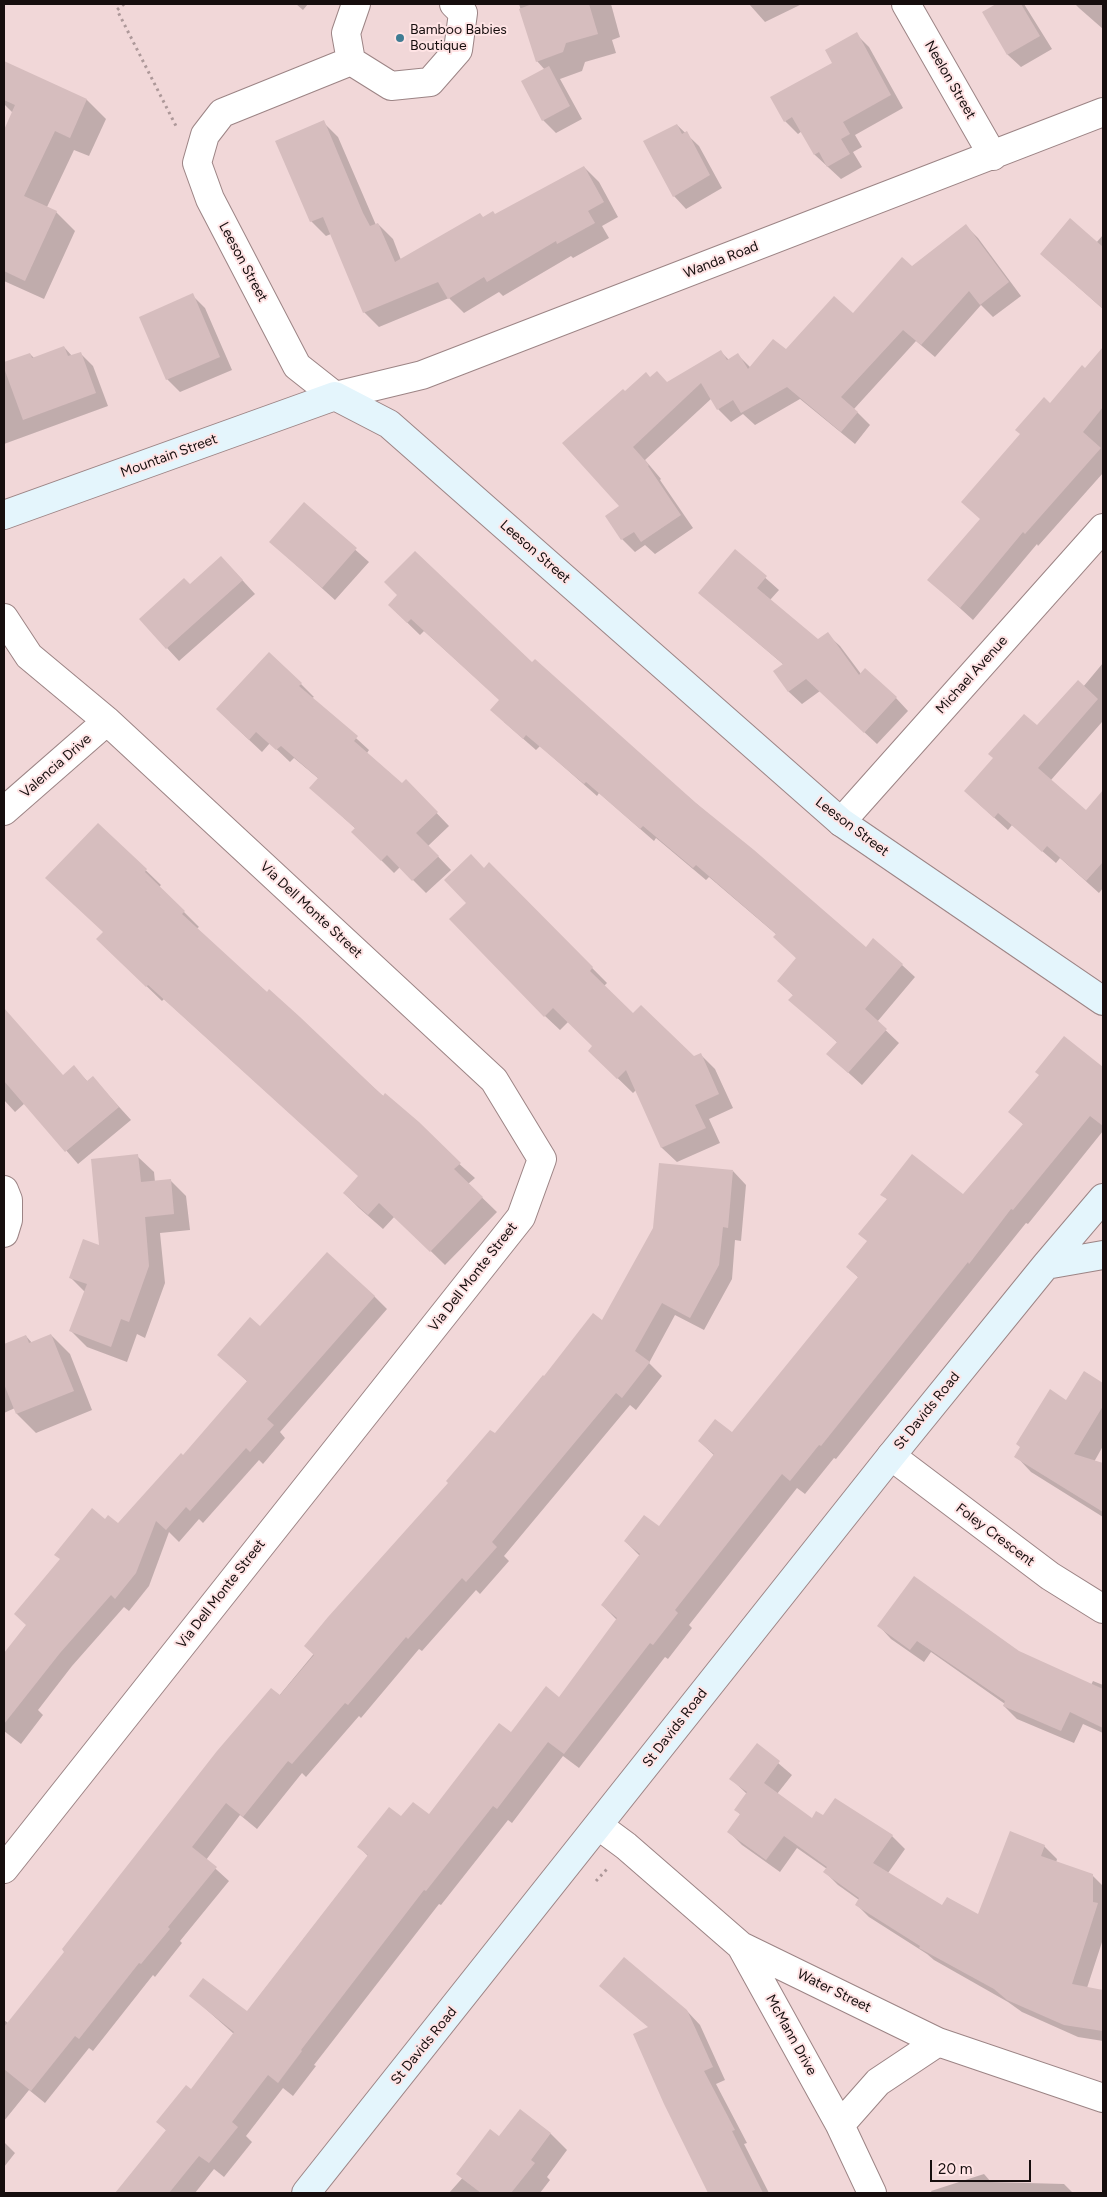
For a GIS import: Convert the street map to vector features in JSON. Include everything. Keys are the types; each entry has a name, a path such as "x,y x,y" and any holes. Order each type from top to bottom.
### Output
{"street":[{"path":"356,4 346,33 351,61 390,86 430,82 458,50 463,14 454,4"},
{"name":"Neelon Street","path":"906,4 993,156"},
{"path":"197,163 205,135 222,113 351,61"},
{"name":"Wanda Road","path":"335,396 422,375 1103,112"},
{"name":"Leeson Street","path":"197,163 210,199 297,366 335,396 389,424 840,822 1103,1001"},
{"name":"Mountain Street","path":"4,515 335,396"},
{"name":"Michael Avenue","path":"840,822 1103,528"},
{"name":"Via Dell Monte Street","path":"4,618 29,656 108,721 494,1080 542,1159 521,1216 4,1869"},
{"name":"Valencia Drive","path":"4,811 108,721"},
{"path":"4,1190 8,1200 8,1220 4,1233"},
{"name":"St Davids Road","path":"306,2193 891,1456 1046,1265 1103,1198"},
{"path":"1046,1265 1103,1255"},
{"name":"Foley Crescent","path":"891,1456 1050,1576 1103,1609"},
{"name":"Water Street","path":"599,1826 626,1846 741,1946 938,2042 1103,2098"},
{"name":"McMann Drive","path":"741,1946 840,2125 872,2193"},
{"path":"840,2125 878,2082 938,2042"}],"path":[{"path":"124,4 117,10 172,119 197,163"}],"building":[{"path":"532,4 589,4 598,34 566,43 563,52 536,62 519,9"},
{"path":"996,4 1021,4 1040,36 1007,55 982,12"},
{"path":"857,32 891,95 843,122 850,134 841,139 850,154 827,167 819,152 814,155 792,117 784,122 770,97 832,63 825,50"},
{"path":"4,61 87,99 70,138 55,131 24,196 57,211 25,281 4,271 4,130 15,105 4,100"},
{"path":"549,66 570,106 542,121 521,81"},
{"path":"324,120 363,213 370,226 378,223 395,262 480,213 483,217 493,211 495,214 584,166 604,202 588,211 595,223 557,244 556,241 487,282 484,277 448,299 438,282 363,313 323,217 310,222 275,141"},
{"path":"677,124 682,134 687,131 710,175 673,197 643,141"},
{"path":"1070,218 1103,247 1103,309 1040,254"},
{"path":"966,224 1009,282 980,305 969,291 921,345 903,330 841,397 858,412 841,432 787,387 741,413 733,400 717,410 701,383 633,447 649,465 681,515 641,542 634,532 621,540 605,516 619,506 562,443 623,389 625,391 646,372 650,377 657,371 667,382 721,350 727,360 738,353 748,369 773,339 786,349 834,296 853,313 902,257 912,266"},
{"path":"193,293 220,357 166,380 139,317"},
{"path":"64,346 68,356 81,352 96,393 23,420 4,368 4,362 30,353 32,358"},
{"path":"1103,347 1103,407 1083,432 1101,448 1025,534 1023,532 960,608 927,580 980,519 961,502 1020,434 1015,430 1044,397 1050,403 1082,365 1085,368"},
{"path":"304,502 357,548 322,588 269,542"},
{"path":"735,549 767,576 757,588 818,639 828,632 859,675 865,668 897,697 864,733 806,679 788,692 773,671 783,664 698,593"},
{"path":"415,551 532,662 535,659 696,803 754,850 866,947 873,938 903,964 865,1009 887,1029 848,1073 826,1054 837,1042 788,1000 793,995 777,981 796,958 773,937 776,934 696,865 693,868 643,826 640,829 586,782 584,784 526,735 523,739 490,710 499,700 411,619 407,623 388,605 397,595 384,582"},
{"path":"221,556 243,580 166,649 139,619 184,578 190,584"},
{"path":"269,652 302,683 299,686 358,736 354,741 402,783 406,779 438,812 416,833 439,856 412,881 387,855 381,861 351,832 355,828 309,788 318,778 281,746 276,750 256,732 249,740 216,709"},
{"path":"1078,680 1098,699 1038,768 1086,810 1103,790 1103,862 1086,881 1047,846 1042,852 998,813 994,818 964,791 993,758 988,754 1024,714 1037,725"},
{"path":"98,823 147,869 145,872 185,911 182,914 267,992 269,989 300,1017 383,1096 385,1093 419,1122 461,1163 454,1169 483,1197 430,1252 379,1203 368,1215 343,1193 358,1176 148,985 146,987 96,939 103,932 45,878"},
{"path":"471,854 484,868 489,862 593,967 590,971 633,1013 641,1005 694,1056 701,1053 719,1094 695,1105 706,1128 661,1148 626,1070 617,1079 588,1051 592,1046 553,1008 544,1017 449,919 466,903 444,880"},
{"path":"4,1008 63,1075 74,1065 87,1081 93,1076 119,1107 65,1152 4,1081"},
{"path":"1064,1036 1103,1067 1103,1126 1090,1116 1013,1210 1011,1209 969,1264 968,1262 821,1446 819,1445 790,1481 782,1474 675,1610 678,1613 653,1645 650,1643 564,1754 548,1742 497,1809 493,1806 426,1891 424,1890 301,2050 278,2083 268,2075 232,2122 238,2127 209,2163 199,2156 169,2193 115,2193 166,2130 156,2122 186,2085 191,2089 234,2032 189,1996 203,1978 247,2011 368,1855 357,1847 389,1807 401,1816 413,1802 429,1814 499,1723 511,1732 546,1686 559,1697 617,1618 601,1605 640,1554 624,1541 644,1515 659,1526 714,1454 698,1441 715,1419 732,1432 858,1277 846,1267 867,1241 858,1234 887,1199 880,1195 912,1154 963,1194 1023,1124 1008,1112 1039,1075 1035,1072"},
{"path":"138,1154 141,1182 171,1179 174,1214 145,1217 149,1266 129,1322 121,1319 111,1347 69,1331 87,1284 69,1278 83,1239 99,1245 91,1159"},
{"path":"659,1163 733,1170 728,1228 723,1227 719,1265 690,1318 662,1303 635,1351 650,1362 622,1398 616,1393 492,1542 497,1547 466,1582 462,1578 408,1639 406,1637 348,1705 345,1703 292,1764 288,1761 243,1817 226,1803 192,1847 217,1867 168,1927 170,1929 141,1964 139,1963 79,2039 75,2036 31,2091 4,2069 4,2027 64,1952 62,1949 217,1751 271,1688 280,1695 314,1655 304,1646 328,1617 448,1483 446,1481 490,1430 495,1433 544,1376 593,1313 602,1320 653,1228"},
{"path":"327,1252 375,1296 267,1419 274,1425 250,1452 246,1448 190,1511 186,1507 166,1530 156,1521 136,1573 115,1599 111,1595 60,1653 4,1724 4,1653 26,1625 14,1614 60,1559 54,1555 92,1508 105,1519 108,1515 118,1523 181,1453 183,1455 247,1381 217,1355 250,1317 260,1326"},
{"path":"51,1334 74,1391 16,1414 4,1384 4,1344 26,1335 29,1343"},
{"path":"1084,1371 1103,1383 1103,1406 1074,1454 1103,1463 1103,1512 1014,1457 1020,1447 1016,1444 1050,1389 1066,1400"},
{"path":"914,1576 1019,1651 1103,1689 1103,1728 1070,1712 1061,1731 1003,1706 1005,1701 917,1641 910,1650 877,1626"},
{"path":"757,1743 780,1761 764,1783 812,1818 816,1811 823,1815 835,1798 893,1835 873,1863 942,1905 947,1897 978,1914 1010,1831 1045,1845 1041,1856 1093,1874 1093,1902 1098,1903 1072,1984 1103,1990 1103,2031 1064,2025 1007,2000 994,1989 919,1948 920,1946 855,1905 859,1898 823,1872 827,1867 784,1836 766,1860 727,1832 740,1814 734,1810 747,1792 729,1779"},
{"path":"624,1957 687,2010 713,2067 704,2071 735,2130 732,2131 763,2193 708,2193 664,2104 633,2034 648,2027 599,1986"},
{"path":"520,2109 551,2133 531,2160 535,2163 511,2193 481,2193 456,2174 490,2129 499,2136"}],"place":[{"name":"Bamboo Babies Boutique","path":"400,38"}]}
